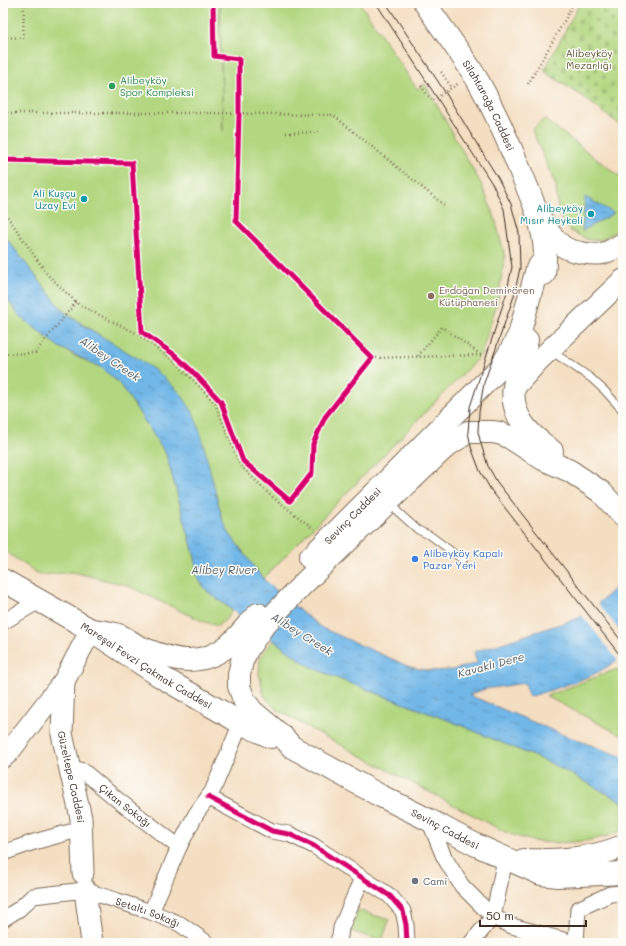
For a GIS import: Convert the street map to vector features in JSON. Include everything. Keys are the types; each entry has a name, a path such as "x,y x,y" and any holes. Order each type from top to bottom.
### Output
{"main road":[{"name":"Silahtarağa Caddesi","path":"425,3 481,87 510,145 539,215 543,233 544,260 540,296 513,389"},
{"name":"Sevinç Caddesi","path":"299,578 500,368 519,334 537,269 544,260"},
{"path":"513,389 512,399 527,429 555,453 570,471 601,492 623,502"},
{"name":"Sevinç Caddesi","path":"299,578 390,501 448,445 468,432 499,433 543,459 570,471"},
{"path":"601,492 623,516"},
{"path":"91,630 115,634 161,656 176,660 194,661 216,654 264,625 299,578"},
{"name":"Mareşal Fevzi Çakmak Caddesi","path":"3,580 91,630 163,678 242,723 292,747"},
{"name":"Sevinç Caddesi","path":"248,635 239,675 239,686 244,700 252,711 283,737 292,747 377,794 505,859"},
{"path":"505,859 543,861 572,860 592,856 623,846"},
{"path":"505,859 541,874 558,876 623,873"}],"street":[{"path":"539,215 546,228 554,237 564,247 573,250 588,254 603,254 623,243"},
{"path":"513,389 549,350 623,280"},
{"path":"3,622 39,601"},
{"path":"5,752 64,681 91,630"},
{"name":"Güzeltepe Caddesi","path":"64,681 62,734 81,818 84,881 92,943"},
{"path":"151,912 179,847 196,814 212,792 242,723"},
{"name":"Çıkan Sokağı","path":"69,767 83,771 179,847"},
{"path":"208,797 272,831 289,834 314,846 390,896 403,911 406,925 407,943"},
{"path":"429,820 444,856 462,886 493,917 512,926 575,943 578,910 610,894 623,893"},
{"path":"3,853 34,842 81,829"},
{"path":"471,943 493,917 505,859"},
{"path":"337,943 340,936 340,928 362,878"},
{"path":"3,920 19,909 33,896 84,881"},
{"name":"Setaltı Sokağı","path":"84,881 180,924 207,943"}],"lane":[{"path":"549,350 591,378 623,411"},
{"path":"390,501 398,512 414,527 431,536 463,560"}],"path":[{"path":"3,37 23,38 24,3"},
{"path":"528,84 573,3"},
{"path":"441,72 452,88"},
{"path":"421,86 432,101 459,83 456,77"},
{"path":"239,106 239,121"},
{"path":"3,113 333,115 444,205"},
{"path":"286,133 319,132"},
{"path":"3,210 47,274 76,303 136,333 176,362 215,403 240,466 270,495 318,532"},
{"path":"3,354 35,353 76,303"},
{"path":"366,353 372,358 418,357 481,355 442,327 418,357"},
{"path":"142,332 175,355 221,402 243,461 249,466"},
{"path":"367,364 372,358"}],"green space":[{"path":"3,3 219,3 223,131 220,3 360,3 417,89 425,84 481,184 494,215 505,257 497,303 481,355 263,579 229,533 222,518 215,493 137,358 63,311 3,234"},
{"name":"Alibeyköy Mezarlığı","path":"580,3 623,3 623,127 583,97 544,71"},
{"path":"544,119 623,179 623,226 612,234 600,240 588,240 571,231 562,222 558,213 556,186 532,130"},
{"path":"3,294 21,317 71,354 102,368 118,382 166,454 195,557 198,579 208,592 232,610 227,618 218,626 202,621 126,585 73,572 40,575 3,550"},
{"path":"273,640 306,664 334,677 453,722 550,763 623,802 623,829 605,837 593,840 554,843 533,841 517,836 501,830 305,726 275,708 264,696 259,673 260,658"},
{"path":"617,669 623,675 623,736 546,696"},
{"path":"358,910 389,920 382,941 351,931"}],"water":[{"path":"585,197 614,213 582,231"},
{"name":"Alibey River","path":"3,234 63,311 160,374 180,393 193,412 200,431 222,518 229,533 263,579 322,628 410,667 430,671 452,670 477,663 474,652 579,618 614,589 623,577 623,655 613,663 602,670 579,680 529,697 525,683 485,689 469,695 566,736 623,757 623,802 550,763 453,722 334,677 306,664 208,592 198,579 195,557 166,454 118,382 102,368 59,347 21,317 3,294"}],"pier":[{"path":"597,602 623,635 623,658 619,662 581,614"}],"tram line":[{"path":"376,3 493,185 504,209 512,267 506,295 470,407 468,432 471,447 480,471 491,490 623,659"},
{"path":"386,3 445,92 498,178 511,204 519,233 520,268 514,296 484,383 479,412 478,432 488,466 497,482 623,643"}],"cycle path":[{"path":"3,160 132,163 142,332 175,355 221,402 243,461 290,501 312,473 313,444 325,417 372,358 236,221 239,59 214,56 213,3"},
{"path":"208,797 272,831 289,834 314,846 390,896 403,911 406,925 407,943"}],"place":[{"name":"Alibeyköy Spor Kompleksi","path":"112,86"},
{"name":"Ali Kuşçu Uzay Evi","path":"84,199"},
{"name":"Alibeyköy Mısır Heykeli","path":"591,214"},
{"name":"Erdoğan Demirören Kütüphanesi","path":"431,296"},
{"name":"Alibeyköy Kapalı Pazar Yeri","path":"415,559"},
{"name":"Cami","path":"415,881"}],"water label":[{"name":"Alibey Creek","path":"110,359"},
{"name":"Alibey Creek","path":"302,634"},
{"name":"Kavaklı Dere","path":"491,665"}]}
